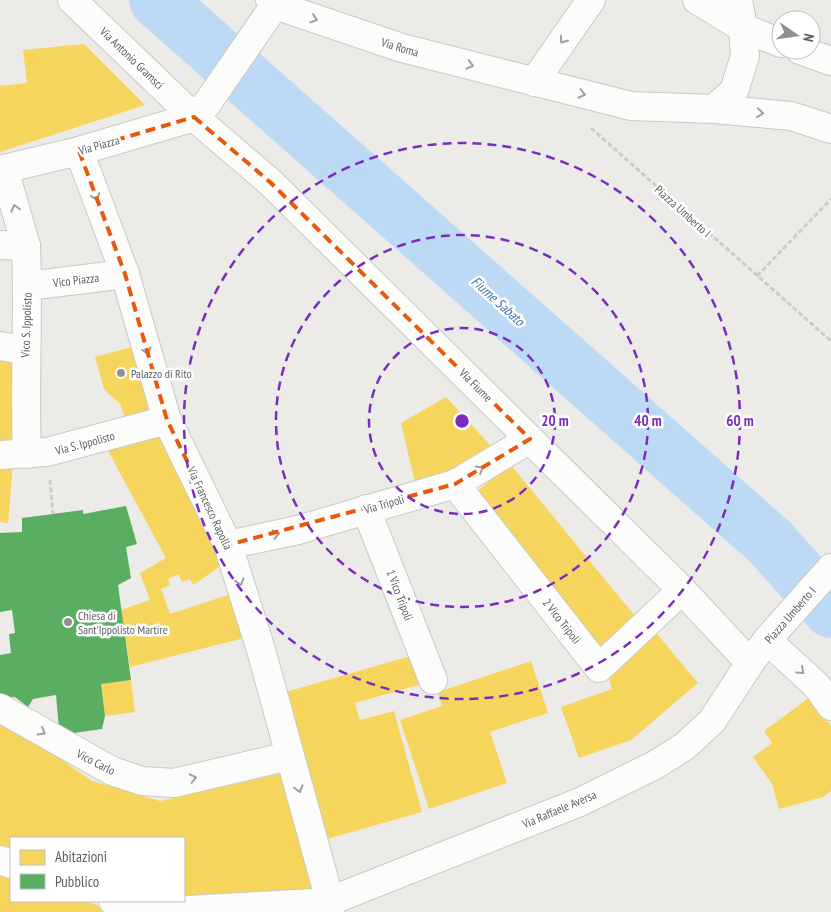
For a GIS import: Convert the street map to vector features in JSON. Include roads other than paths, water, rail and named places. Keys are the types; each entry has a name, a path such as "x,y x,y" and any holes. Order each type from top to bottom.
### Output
{"street":[{"name":"Via Antonio Gramsci","path":"72,0 200,111"},
{"path":"591,0 534,82 631,106 714,109 791,116 831,129"},
{"path":"697,0 743,28 771,39"},
{"path":"714,109 734,91 745,56 738,0"},
{"path":"200,111 244,49 273,3"},
{"name":"Via Roma","path":"273,3 402,48 534,82"},
{"name":"Via Piazza","path":"2,170 79,151 200,111"},
{"name":"Via Fiume","path":"200,111 682,590 750,663"},
{"name":"Via Francesco Rapolla","path":"79,151 125,274 167,420 228,545 261,650 330,906"},
{"name":"Vico S. Ippolisto","path":"2,170 13,245 28,286 13,348 25,405 27,454"},
{"name":"Vico Piazza","path":"28,286 125,274"},
{"name":"Via S. Ippolisto","path":"0,455 47,452 77,446 167,420"},
{"name":"Via Tripoli","path":"228,545 298,530 455,484 530,439"},
{"name":"2 Vico Tripoli","path":"455,484 599,668 682,590"},
{"name":"1 Vico Tripoli","path":"366,509 433,680"},
{"name":"Piazza Umberto I","path":"750,663 831,568"},
{"path":"772,635 817,686 831,706"},
{"name":"Via Raffaele Aversa","path":"151,912 314,903 330,906 580,802 655,765 685,746 712,721 750,663"},
{"name":"Vico Carlo","path":"0,708 112,771 142,781 174,783 289,756"},
{"path":"116,902 145,912"}],"waterway":[{"name":"Fiume Sabato","path":"157,0 770,542 831,610"}],"place":[{"name":"Palazzo di Rito","path":"121,373"},
{"name":"Chiesa di Sant'Ippolisto Martire","path":"68,622"}]}
